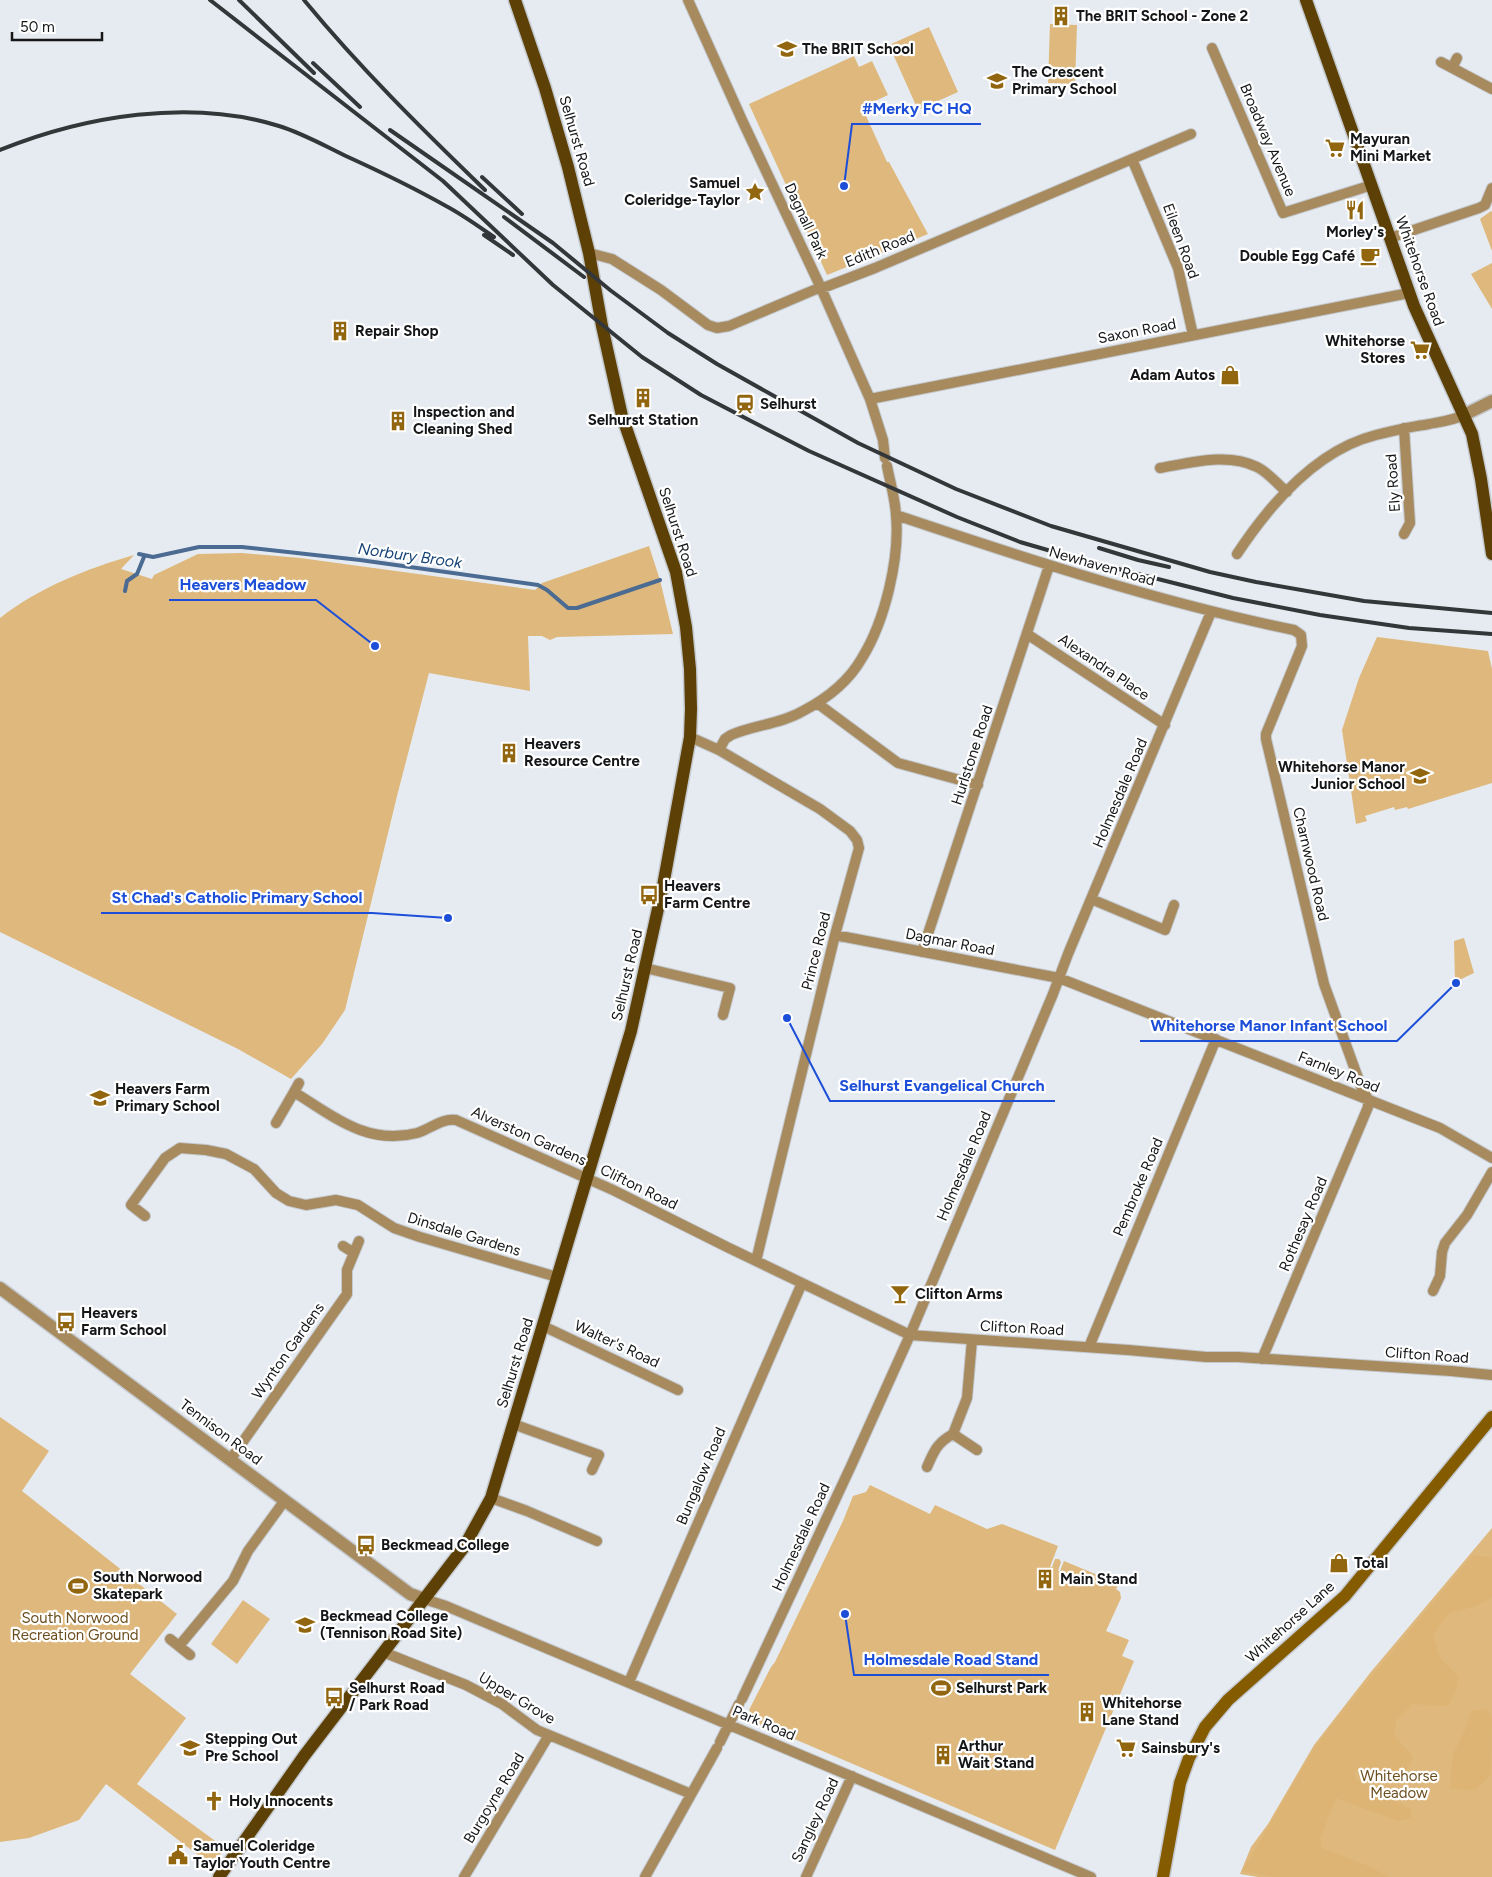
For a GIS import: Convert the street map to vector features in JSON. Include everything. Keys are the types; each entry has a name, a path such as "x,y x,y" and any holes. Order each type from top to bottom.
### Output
{"main road":[{"name":"Selhurst Road","path":"219,1877 304,1756 464,1547 491,1498 631,1031 663,886 690,737 690,669 686,627 676,572 622,416 602,326 589,252 568,167 545,88 515,0"},
{"name":"Whitehorse Road","path":"1306,0 1409,292 1427,337 1464,415 1476,452 1490,521 1492,554"},
{"name":"Whitehorse Lane","path":"1164,1871 1180,1782 1189,1758 1206,1727 1228,1700 1345,1596 1492,1417"}],"street":[{"name":"Dagnall Park","path":"688,0 822,288 870,399 883,440 896,515 896,540 892,572 878,622 862,659 849,676 817,703 785,720 731,735 718,750"},
{"name":"Broadway Avenue","path":"1212,48 1283,213 1372,185"},
{"path":"1452,68 1457,58"},
{"path":"1441,62 1492,89"},
{"name":"Edith Road","path":"589,252 612,259 661,290 708,325 717,328 729,326 814,290 875,268 1191,134"},
{"name":"Eileen Road","path":"1132,159 1178,268 1193,335"},
{"path":"1390,238 1479,208 1485,205 1492,188"},
{"name":"Saxon Road","path":"870,399 1409,292"},
{"path":"1237,554 1261,519 1287,492 1338,449 1374,435 1449,421 1492,401"},
{"name":"Ely Road","path":"1404,428 1410,523 1404,534"},
{"path":"1160,468 1217,460 1244,462 1263,470 1287,492"},
{"name":"Newhaven Road","path":"896,515 1048,566 1211,612 1294,630 1301,635"},
{"name":"Hurlstone Road","path":"922,952 1028,634 1048,566"},
{"name":"Holmesdale Road","path":"645,1877 730,1725 910,1335 1211,612"},
{"name":"Alexandra Place","path":"1028,634 1165,725"},
{"name":"Charnwood Road","path":"1301,635 1302,646 1266,734 1266,739 1324,984 1362,1090 1368,1099"},
{"path":"817,703 898,763 978,785"},
{"name":"Prince Road","path":"690,737 718,750 820,808 850,831 857,840 859,848 835,934 756,1261"},
{"path":"1091,899 1164,930 1174,904"},
{"name":"Dagmar Road","path":"835,934 1059,978"},
{"path":"645,968 730,988 723,1015"},
{"name":"Farnley Road","path":"1059,978 1440,1128 1492,1158"},
{"name":"Pembroke Road","path":"1089,1347 1216,1039"},
{"path":"276,1123 299,1083"},
{"name":"Alverston Gardens","path":"294,1092 349,1126 378,1136 417,1133 447,1120 456,1120 586,1178"},
{"name":"Rothesay Road","path":"1262,1359 1368,1107 1368,1099"},
{"name":"Dinsdale Gardens","path":"145,1216 131,1206 165,1158 180,1148 206,1150 226,1154 254,1169 276,1193 288,1201 306,1205 336,1200 358,1205 394,1228 557,1277"},
{"path":"1433,1291 1440,1276 1442,1252 1445,1243 1467,1214 1492,1172"},
{"name":"Clifton Road","path":"586,1178 910,1335 1206,1357 1451,1371 1492,1376"},
{"name":"Wynton Gardens","path":"230,1460 347,1294 347,1270 359,1241"},
{"path":"343,1246 354,1253"},
{"name":"Bungalow Road","path":"629,1682 802,1283"},
{"name":"Tennison Road","path":"0,1288 410,1594 424,1599"},
{"name":"Walter's Road","path":"543,1326 678,1390"},
{"path":"927,1468 934,1450 942,1440 953,1434 967,1398 972,1340"},
{"path":"513,1424 598,1455 592,1470"},
{"path":"953,1434 977,1450"},
{"path":"491,1498 597,1541"},
{"path":"179,1646 233,1581 248,1551 286,1500"},
{"name":"Park Road","path":"424,1599 446,1606 629,1682 1091,1877"},
{"path":"170,1639 190,1655"},
{"name":"Upper Grove","path":"383,1652 466,1685 502,1704 531,1726 549,1735 691,1794"},
{"name":"Burgoyne Road","path":"464,1877 549,1735"},
{"name":"Sangley Road","path":"806,1877 852,1776"},
{"path":"1154,1877 1164,1871"}],"green space":[{"path":"1050,24 1077,25 1075,84 1048,83"},
{"path":"929,27 958,92 918,110 889,45"},
{"path":"854,56 859,67 872,61 888,95 862,107 887,162 889,162 928,234 827,275 749,104"},
{"path":"1492,212 1492,251 1480,219"},
{"path":"1492,263 1492,309 1471,274"},
{"path":"649,546 660,580 673,634 557,637 550,640 542,636 528,636 530,691 429,673 345,1010 322,1044 291,1079 238,1049 0,932 0,618 31,597 64,580 98,566 134,555 121,569 152,579 154,575 198,554 242,553 300,558 535,590 542,583"},
{"path":"1377,637 1488,651 1492,669 1492,783 1408,809 1407,807 1395,810 1394,807 1365,816 1367,821 1356,824 1342,730 1359,678"},
{"path":"1464,938 1474,973 1455,982 1454,941"},
{"name":"South Norwood Recreation Ground","path":"0,1417 49,1451 22,1491 177,1614 130,1674 186,1718 137,1784 225,1848 212,1866 106,1784 79,1820 29,1838 0,1842"},
{"name":"Selhurst Park","path":"870,1485 930,1514 935,1505 987,1529 1002,1524 1058,1546 1050,1567 1052,1567 1055,1559 1059,1559 1061,1562 1058,1571 1060,1571 1064,1561 1119,1584 1116,1589 1120,1592 1121,1598 1106,1631 1129,1640 1122,1656 1134,1661 1055,1850 759,1724 749,1710 775,1662 843,1521 853,1496 866,1492"},
{"name":"Whitehorse Meadow","path":"1492,1528 1492,1877 1258,1877 1240,1874 1251,1847 1268,1824 1314,1745 1370,1673"},
{"path":"243,1600 270,1619 237,1664 211,1644"}],"shaded area":[{"path":"1473,1555 1492,1558 1492,1597 1476,1606 1449,1613 1433,1634 1440,1658 1458,1676 1456,1690 1448,1706 1413,1704 1396,1721 1394,1735 1413,1757 1406,1772 1377,1779 1359,1769 1354,1773 1356,1779 1412,1810 1411,1818 1398,1821 1336,1798 1320,1839 1322,1848 1366,1865 1389,1877 1275,1877 1242,1871 1316,1746 1346,1707"},
{"path":"1486,1709 1492,1717 1491,1775 1475,1790 1450,1789 1453,1754 1465,1730 1471,1711"}],"waterway":[{"name":"Norbury Brook","path":"139,554 153,557 199,547 242,547 360,560 538,585 547,590 568,608 577,608 660,580"},
{"name":"Norbury Brook","path":"125,591 127,581 137,574 144,557"}],"railway":[{"path":"210,0 443,181 553,285 642,357 701,395 809,451 957,517 1020,542 1075,558 1233,598 1320,615 1409,628 1492,634"},
{"path":"239,0 314,73"},
{"path":"304,0 369,74 485,190"},
{"path":"313,63 360,107"},
{"path":"0,150 67,128 102,120 138,115 174,112 210,113 245,118 279,126 314,140 434,199 494,237"},
{"path":"390,130 553,243 610,290 668,333 717,364 858,443 956,489 1051,526 1210,572 1364,601 1492,613"},
{"path":"482,177 522,214"},
{"path":"504,217 584,277"},
{"path":"484,235 513,255"},
{"path":"1099,548 1169,567"}],"place":[{"name":"The BRIT School - Zone 2","path":"1061,16"},
{"name":"The BRIT School","path":"787,49"},
{"name":"The Crescent Primary School","path":"997,81"},
{"name":"Mayuran Mini Market","path":"1335,148"},
{"name":"#Merky FC HQ","path":"844,186"},
{"name":"Samuel Coleridge-Taylor","path":"755,192"},
{"name":"Morley's","path":"1355,210"},
{"name":"Double Egg Café","path":"1370,256"},
{"name":"Repair Shop","path":"340,331"},
{"name":"Whitehorse Stores","path":"1420,350"},
{"name":"Adam Autos","path":"1230,375"},
{"name":"Selhurst Station","path":"643,398"},
{"name":"Selhurst","path":"745,404"},
{"name":"Inspection and Cleaning Shed","path":"398,421"},
{"name":"Heavers Meadow","path":"375,646"},
{"name":"Heavers Resource Centre","path":"509,753"},
{"name":"Whitehorse Manor Junior School","path":"1420,776"},
{"name":"Heavers Farm Centre","path":"649,895"},
{"name":"St Chad's Catholic Primary School","path":"448,918"},
{"name":"Whitehorse Manor Infant School","path":"1456,983"},
{"name":"Selhurst Evangelical Church","path":"787,1018"},
{"name":"Heavers Farm Primary School","path":"100,1098"},
{"name":"Clifton Arms","path":"900,1294"},
{"name":"Heavers Farm School","path":"66,1322"},
{"name":"Beckmead College","path":"366,1545"},
{"name":"Total","path":"1339,1563"},
{"name":"Main Stand","path":"1045,1579"},
{"name":"South Norwood Skatepark","path":"78,1586"},
{"name":"Holmesdale Road Stand","path":"845,1614"},
{"name":"Beckmead College (Tennison Road Site)","path":"305,1625"},
{"name":"Selhurst Park","path":"941,1688"},
{"name":"Selhurst Road / Park Road","path":"334,1697"},
{"name":"Whitehorse Lane Stand","path":"1087,1712"},
{"name":"Stepping Out Pre School","path":"190,1748"},
{"name":"Sainsbury's","path":"1126,1748"},
{"name":"Arthur Wait Stand","path":"943,1755"},
{"name":"Holy Innocents","path":"214,1801"},
{"name":"Samuel Coleridge Taylor Youth Centre","path":"178,1855"}]}
